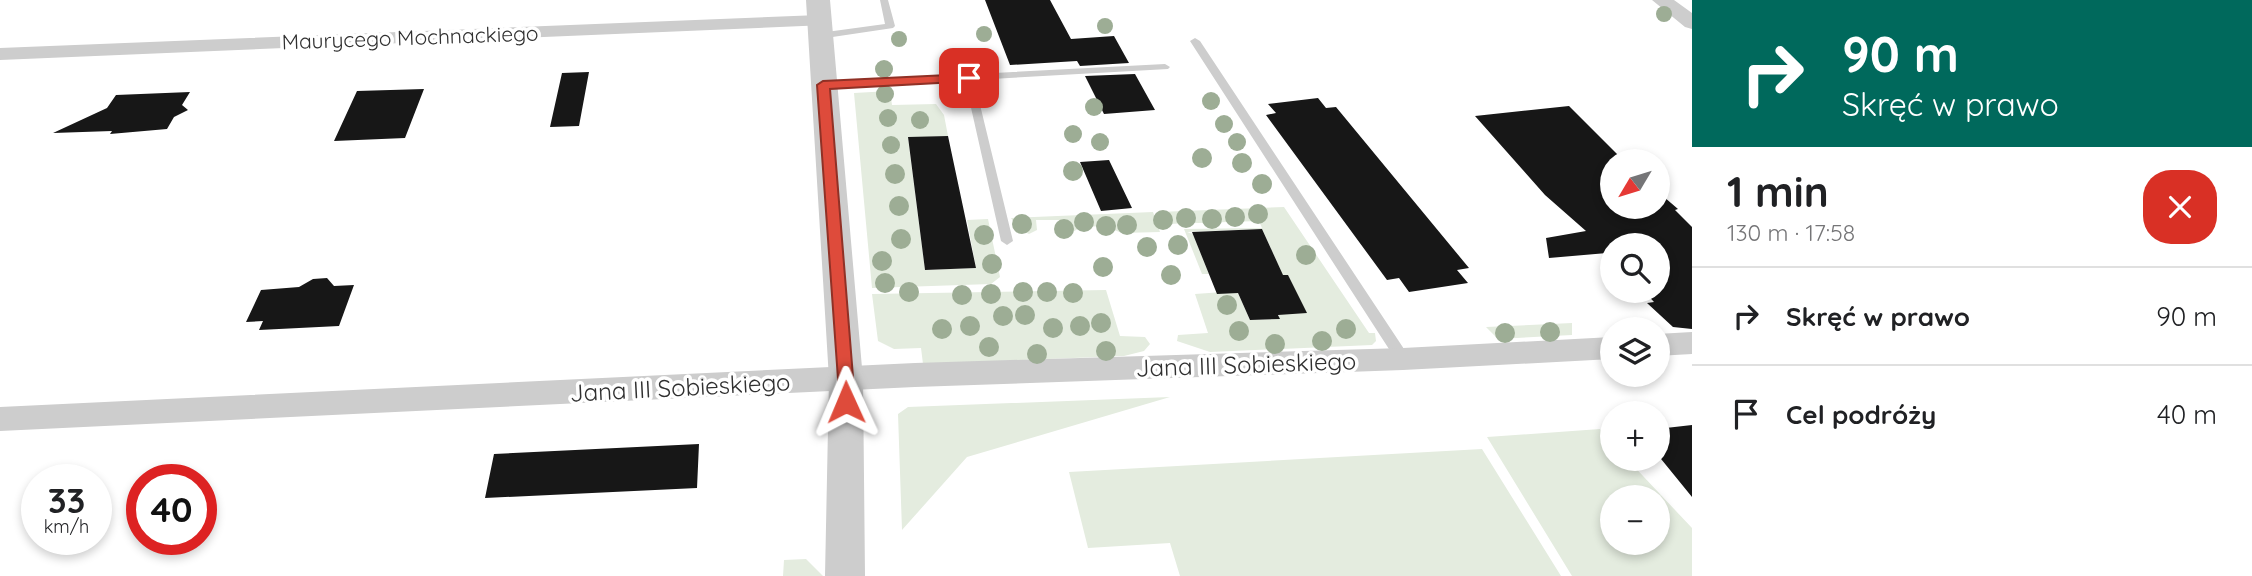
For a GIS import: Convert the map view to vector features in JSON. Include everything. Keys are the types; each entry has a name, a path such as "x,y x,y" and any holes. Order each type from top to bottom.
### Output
{"street":[{"path":"1662,0 1692,23"},
{"name":"Maurycego Mochnackiego","path":"0,54 819,19"},
{"path":"819,19 846,379 845,576"},
{"path":"1670,344 1692,343"},
{"name":"Jana III Sobieskiego","path":"0,419 846,379 1404,359 1600,349"}],"lane":[{"path":"819,19 890,26 884,0"},
{"path":"1195,41 1404,359"},
{"path":"823,85 1165,67"},
{"path":"969,78 1007,241"}],"shaded area":[{"path":"890,91 892,105 936,104 944,115 948,136 908,138 925,270 976,268 967,220 988,219 1000,277 991,284 872,288 854,93"},
{"path":"1284,207 1369,333 1375,333 1376,341 1372,345 1210,352 1177,341 1178,335 1208,333 1195,294 1237,291 1250,320 1279,319 1280,269 1262,229 1187,232 1193,234 1209,274 1202,274 1184,229 1262,228 1259,221 1167,224 1162,222 1158,212"},
{"path":"1153,212 1160,232 1122,233 1104,226 1081,227 1066,236 1059,220 1036,220 1037,230 1029,234 1018,229 1011,218"},
{"path":"1106,290 1120,336 1145,337 1150,344 1144,351 1124,356 923,364 921,348 894,349 878,341 872,294"},
{"path":"1572,323 1572,335 1498,339 1486,327"},
{"path":"1170,397 967,457 902,530 898,414 908,407"},
{"path":"1600,429 1600,471 1638,471 1651,485 1600,485 1600,555 1670,555 1670,505 1692,528 1692,576 1572,576 1487,437"},
{"path":"1482,449 1561,576 1180,576 1170,543 1088,548 1069,472"},
{"path":"806,559 823,576 783,576 784,560"}],"building":[{"path":"985,0 1050,0 1071,39 1114,36 1129,63 1080,66 1077,61 1010,65"},
{"path":"589,72 579,126 550,127 562,73"},
{"path":"1135,74 1155,110 1104,114 1085,76"},
{"path":"424,89 405,138 334,141 357,91"},
{"path":"190,92 182,105 188,110 174,117 167,129 110,134 112,131 53,133 107,108 116,95"},
{"path":"1318,98 1326,108 1336,107 1469,268 1457,270 1468,283 1409,292 1399,278 1387,280 1266,115 1276,113 1268,104"},
{"path":"1569,106 1612,149 1600,149 1600,219 1670,219 1670,202 1678,209 1675,210 1692,227 1692,329 1673,327 1670,317 1662,317 1647,303 1670,303 1670,233 1600,233 1600,254 1549,258 1546,238 1586,231 1545,195 1475,116"},
{"path":"948,136 976,268 925,270 908,137"},
{"path":"1109,160 1132,208 1101,211 1080,162"},
{"path":"1262,229 1283,275 1288,275 1307,313 1278,315 1280,319 1250,320 1238,293 1217,294 1192,232"},
{"path":"327,278 334,286 354,285 339,326 259,330 263,321 246,322 261,290 299,287 313,279"},
{"path":"1692,425 1692,497 1670,470 1670,428"},
{"path":"699,444 697,488 485,498 494,454"}],"route":[{"path":"846,402 823,85 969,78"}]}
